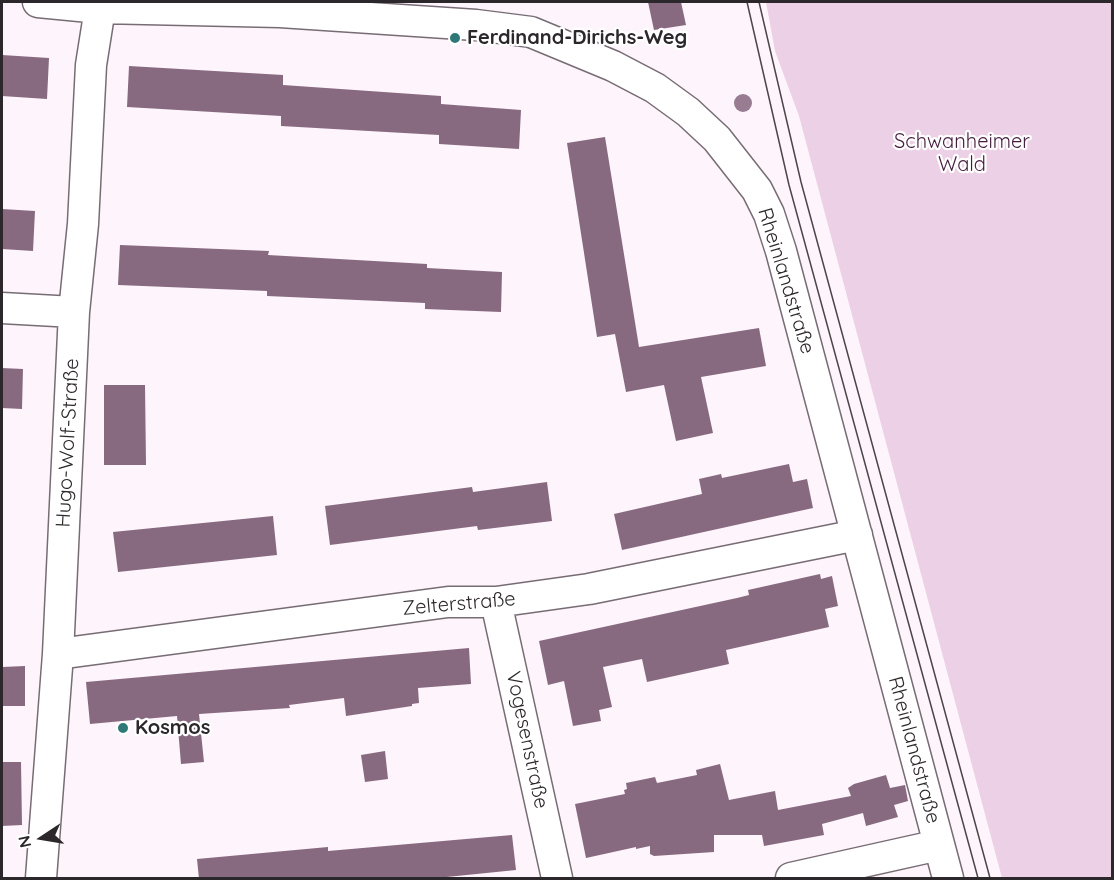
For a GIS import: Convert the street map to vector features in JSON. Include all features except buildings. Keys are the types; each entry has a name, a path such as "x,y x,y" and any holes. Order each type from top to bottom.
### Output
{"street":[{"name":"Rheinlandstraße","path":"38,2 473,13 531,32 613,66 647,84 688,112 717,139 756,190 769,214 781,251 948,879"},
{"name":"Hugo-Wolf-Straße","path":"41,879 58,654 74,312 83,224 91,65 101,5"},
{"path":"2,308 74,312"},
{"name":"Zelterstraße","path":"58,654 448,602 496,602 589,590 857,535"},
{"name":"Vogesenstraße","path":"496,602 557,879"},
{"path":"791,879 939,845"}],"green space":[{"name":"Schwanheimer Wald","path":"766,2 1112,2 1112,878 1002,878 799,116 775,51"}],"tram line":[{"path":"747,2 789,185 978,878"},
{"path":"759,2 801,182 990,878"}],"place":[{"name":"Ferdinand-Dirichs-Weg","path":"455,38"},
{"name":"Kosmos","path":"123,728"}]}
